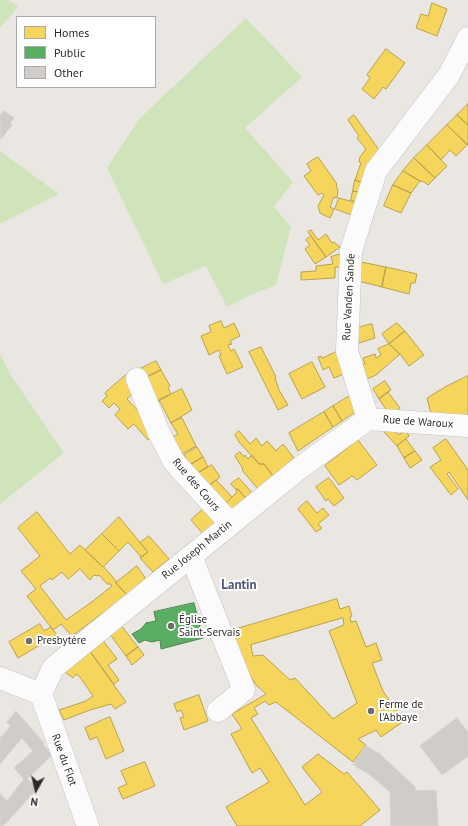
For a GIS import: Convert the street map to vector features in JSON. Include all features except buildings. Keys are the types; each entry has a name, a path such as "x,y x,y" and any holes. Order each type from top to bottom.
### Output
{"street":[{"name":"Rue Vanden Sande","path":"368,419 347,351 351,251 376,171 449,75 468,38"},
{"name":"Rue des Cours","path":"138,379 159,433 174,462 230,523"},
{"name":"Rue de Waroux","path":"368,419 468,426"},
{"name":"Rue Joseph Martin","path":"41,694 53,668 230,523 301,467 368,419"},
{"path":"191,556 244,690 218,711"},
{"path":"0,678 41,694"},
{"name":"Rue du Flot","path":"41,694 88,826"}],"green space":[{"path":"0,0 9,0 18,7 0,28"},
{"path":"246,18 302,77 245,128 293,182 274,207 291,227 276,285 248,296 227,307 206,266 163,284 107,168 139,119"},
{"path":"0,151 59,194 0,224"},
{"path":"0,354 10,374 64,453 0,504"}],"place":[{"name":"Église Saint-Servais","path":"171,626"},
{"name":"Presbytère","path":"29,641"},
{"name":"Ferme de l'Abbaye","path":"371,711"}],"district":[{"name":"Lantin","path":"239,585"}]}
